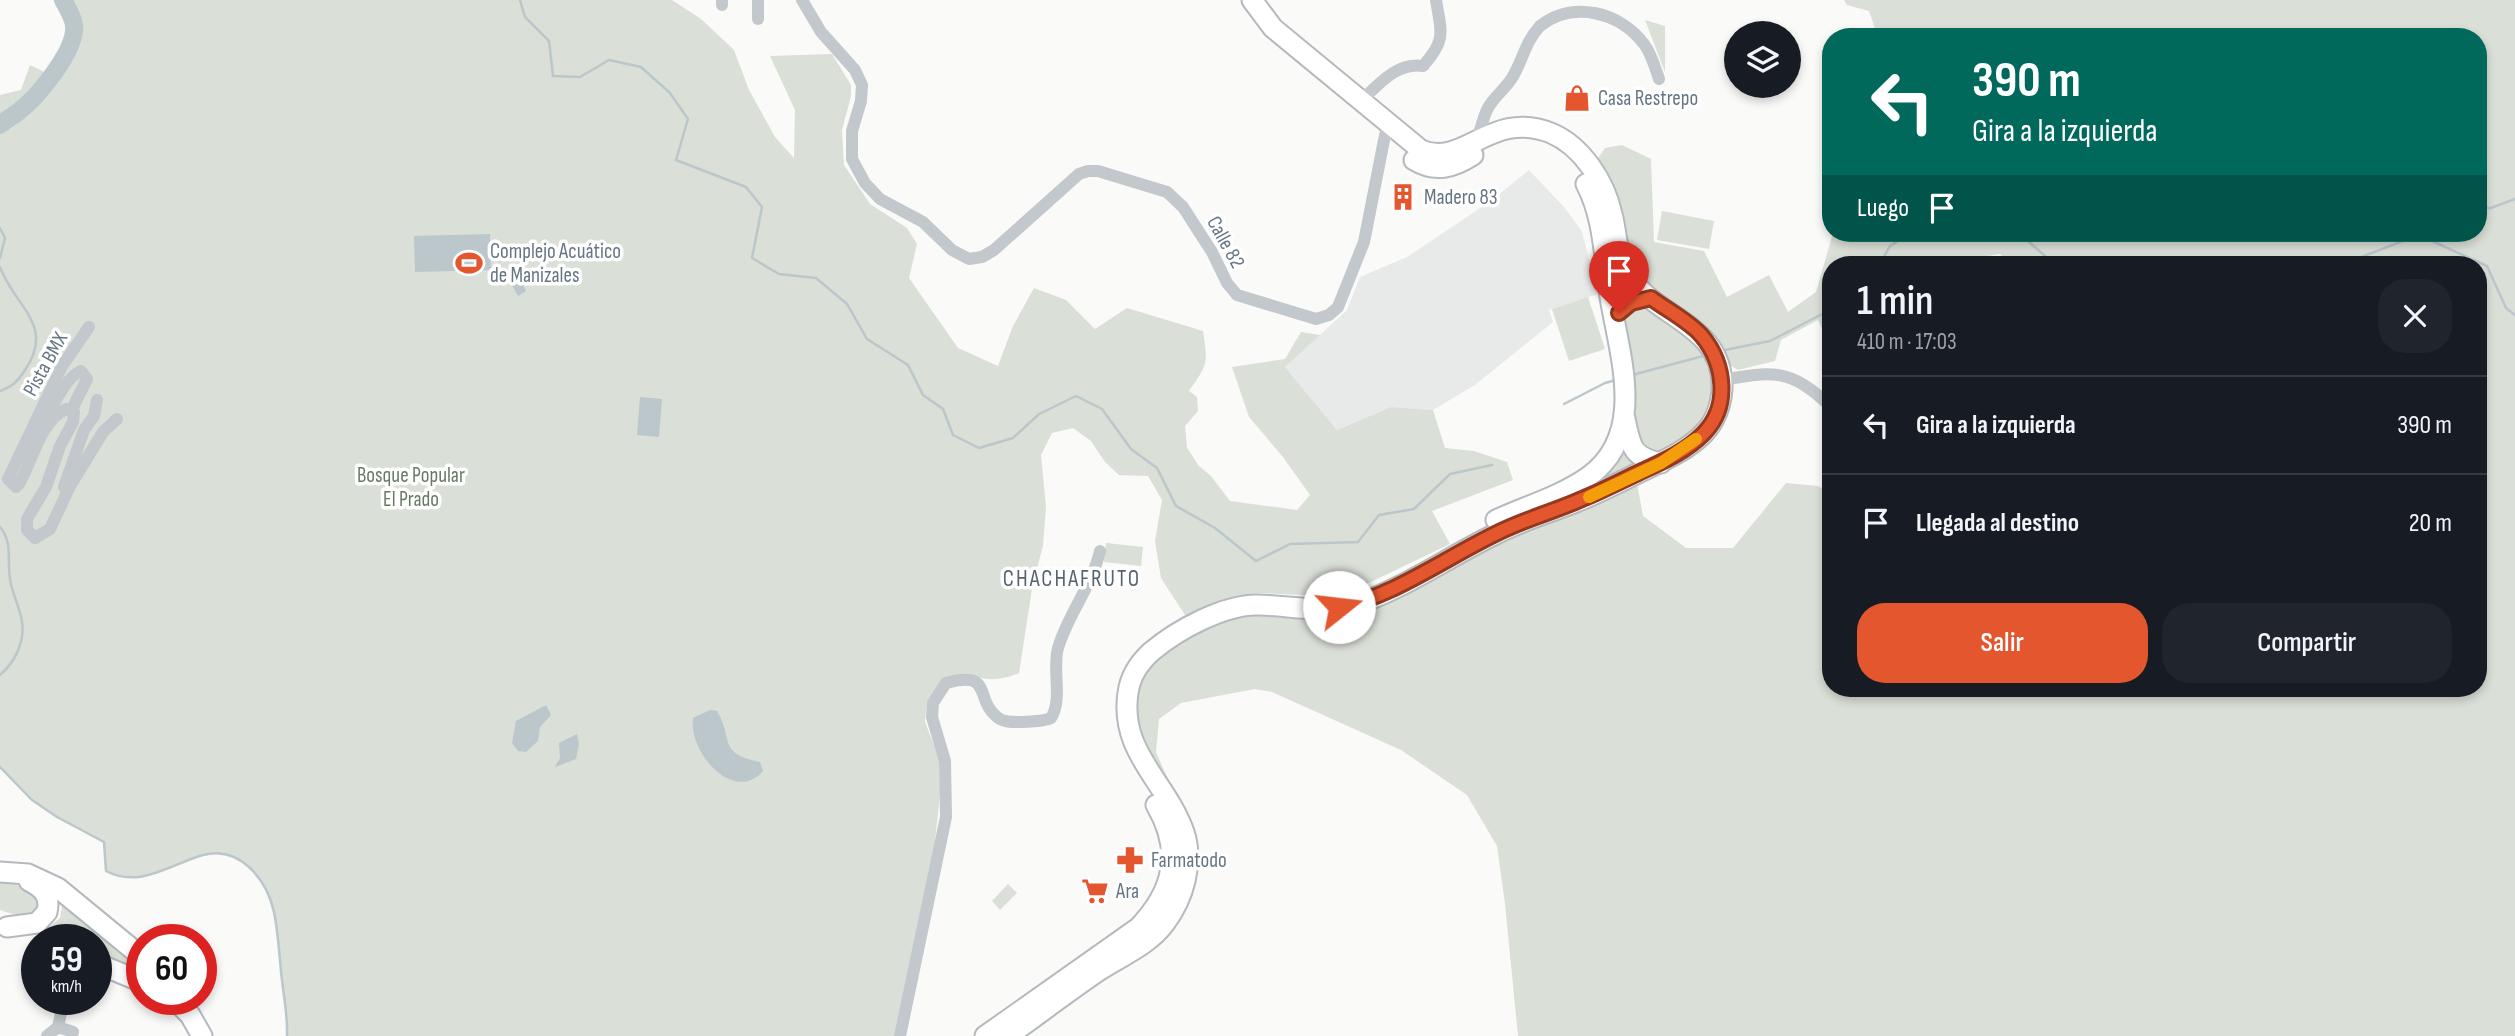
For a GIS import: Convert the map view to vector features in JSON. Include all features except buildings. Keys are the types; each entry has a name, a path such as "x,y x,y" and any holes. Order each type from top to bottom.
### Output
{"main road":[{"path":"1242,0 1269,36 1417,162 1440,169 1460,164 1482,150 1510,140 1532,140 1546,144 1565,155 1581,176 1594,201 1599,219 1620,345 1625,418 1630,441 1635,452 1645,460 1661,463"},
{"path":"1008,1036 1100,970 1146,941 1164,926 1175,908 1186,878 1187,843 1170,802 1134,744 1126,724 1128,686 1139,664 1152,652 1168,639 1222,611 1240,606 1256,604 1325,610 1354,605 1378,596 1494,534 1581,500 1661,463 1703,434 1712,422 1722,396 1720,372 1708,344 1700,334 1631,280 1623,267 1607,198 1591,169 1572,145 1548,132 1531,127 1499,130 1451,153 1432,154 1421,150 1273,28 1252,0"},
{"path":"1615,324 1619,313 1631,303 1651,298"},
{"path":"985,1036 1138,928 1161,900 1169,881 1172,862 1171,838 1164,820 1122,746 1116,725 1115,705 1119,682 1130,660 1143,646 1163,631 1220,600 1260,593 1323,596 1375,585 1488,524 1589,477 1614,447 1625,418"},
{"path":"3,926 37,923 43,919 48,905 47,896 42,889 6,872"},
{"path":"6,872 43,879 58,888 126,944"},
{"path":"3,926 21,933"},
{"path":"190,1015 202,1036"},
{"path":"204,1015 214,1036"}],"street":[{"path":"758,0 758,19"},
{"name":"Calle 82","path":"802,0 821,32 855,70 862,85 861,101 852,131 852,159 865,183 880,199 923,222 952,250 969,259 982,257 994,250 1079,174 1098,171 1167,192 1183,207 1212,252 1227,283 1237,295 1316,320 1329,315 1338,307 1364,243 1385,135"},
{"path":"1361,101 1387,76 1411,64 1423,65 1436,52 1442,36 1436,0"},
{"path":"1477,139 1489,107 1514,76 1528,40 1555,16 1574,10 1593,10 1611,15 1630,27 1646,46 1659,79"},
{"name":"Pista BMX","path":"71,411 87,379 81,371 73,377 49,413 28,468 16,487 8,479 10,473 62,366 89,327"},
{"path":"1720,372 1780,374 1796,380 1822,400"},
{"name":"Pista BMX","path":"62,502 63,488 84,430 94,416 97,400"},
{"name":"Pista BMX","path":"38,443 56,415 66,409 71,411 75,417 73,422 60,446 39,502 27,519 27,530 36,538 50,529 62,502 103,432 117,419"},
{"path":"900,1036 946,817 945,761 932,718 933,704 946,683 965,679 974,681 982,688 998,719 1009,722 1044,721 1051,718 1056,704 1055,668 1058,650 1100,551"},
{"path":"47,1036 58,1027 61,1015"},
{"path":"58,1027 73,1031"}],"shaded area":[{"path":"1529,170 1565,208 1582,232 1598,294 1549,310 1553,322 1475,385 1433,410 1391,407 1337,430 1285,367 1347,310 1360,277 1407,257 1492,200"},
{"path":"490,234 491,270 415,272 414,236"},
{"path":"516,272 526,291 518,296 507,276"},
{"path":"640,397 662,399 659,437 637,435"},
{"path":"546,705 551,715 540,727 538,741 526,752 518,751 512,743 516,721"},
{"path":"710,710 717,711 732,750 760,762 763,771 751,780 739,782 726,778 705,758 693,731 693,718"},
{"path":"577,734 579,744 576,759 555,767 560,758 559,743"}],"green space":[{"name":"Bosque Popular El Prado","path":"63,0 672,0 701,19 734,50 749,90 775,137 794,158 795,110 770,56 832,54 851,85 851,96 842,130 844,165 870,204 907,228 917,244 909,278 958,348 998,366 1013,326 1034,288 1066,300 1095,329 1127,308 1203,331 1205,363 1189,391 1197,397 1198,411 1185,426 1187,448 1230,501 1297,510 1310,495 1283,457 1249,417 1232,367 1285,359 1301,332 1320,335 1285,367 1337,430 1391,407 1433,410 1445,448 1474,451 1507,462 1513,480 1432,511 1450,544 1350,592 1323,596 1260,593 1239,595 1220,600 1187,618 1161,578 1155,541 1162,500 1148,476 1119,475 1105,462 1091,441 1073,428 1052,433 1041,455 1046,507 1043,545 1032,589 1019,673 992,679 964,674 927,703 925,722 939,758 940,795 933,859 894,1036 287,1036 274,912 265,888 250,868 229,855 216,853 143,876 119,876 106,871 104,842 32,800 0,767 0,95 21,90 30,65 51,75 55,71 70,44 73,29"},
{"path":"1844,0 2515,0 2515,1036 1518,1036 1497,846 1467,795 1401,750 1272,692 1255,689 1181,703 1159,719 1156,752 1174,793 1148,768 1126,706 1139,665 1222,611 1325,610 1494,534 1636,478 1643,516 1686,548 1733,548 1786,483 1822,488 1822,697 2487,697 2487,256 1826,256 1830,242 2487,242 2487,28 1875,28 1869,11 1847,5"},
{"path":"1645,20 1665,26 1665,72"},
{"path":"1622,145 1651,159 1654,242 1704,251 1727,297 1769,275 1788,312 1816,292 1822,271 1822,329 1818,320 1781,340 1775,361 1738,370 1728,364 1715,338 1647,283 1629,260 1596,161 1605,148"},
{"path":"1662,211 1714,221 1709,249 1657,240"},
{"path":"1610,259 1640,295 1627,300 1617,310"},
{"path":"1588,297 1605,349 1569,361 1552,309"},
{"path":"1648,303 1701,341 1714,373 1716,392 1702,429 1655,458 1634,437 1622,319 1633,305"},
{"path":"1624,437 1644,465 1555,500"},
{"path":"1106,543 1143,547 1141,566 1104,562"},
{"path":"0,881 28,890 39,902 36,912 18,915 0,910"},
{"path":"1008,884 1017,893 1000,910 992,901"},
{"path":"59,897 92,924 53,924 60,918 62,907"},
{"path":"112,940 126,951 126,969 112,964"}],"waterway":[{"path":"0,125 35,96 63,60 74,25 63,0"},
{"path":"520,0 525,17 549,41 553,76 580,77 609,60 641,67 670,93 688,119 676,160 746,187 762,207 752,258 779,274 816,278 847,304 867,339 908,365 923,395 943,409 953,435 979,448 1013,438 1039,414 1076,396 1102,409 1131,449 1157,468 1176,506 1215,528 1256,561 1290,544 1358,542 1379,515 1414,509 1450,474 1492,465"},
{"path":"2487,208 2515,199"},
{"path":"0,228 5,238 0,258"},
{"path":"1884,256 1890,246 1897,242"},
{"path":"2029,242 2045,256"},
{"path":"2364,256 2400,242"},
{"path":"2434,242 2465,256"},
{"path":"2487,266 2506,308 2515,315"},
{"path":"0,267 29,316 36,340 33,354 22,374 0,391"},
{"path":"1720,351 1770,341 1822,314"},
{"path":"1632,375 1707,355"},
{"path":"1564,404 1616,380"},
{"path":"0,527 7,539 10,579 23,629 18,651 0,675"},
{"path":"0,767 32,800 104,842 106,871 119,876 143,876 216,853 229,855 250,868 265,888 274,912 287,1036"}],"slow traffic":[{"path":"1589,497 1661,463 1696,439"}],"place":[{"name":"Casa Restrepo","path":"1577,98"},
{"name":"Madero 83","path":"1403,197"},
{"name":"Complejo Acuático de Manizales","path":"469,263"},
{"name":"Farmatodo","path":"1130,860"},
{"name":"Ara","path":"1095,891"}],"district":[{"name":"CHACHAFRUTO","path":"1072,578"}],"route":[{"path":"1339,607 1354,605 1378,596 1511,526 1581,500 1661,463 1703,434 1712,422 1722,396 1719,364 1708,344 1700,334 1651,298 1631,303 1619,313"}]}
